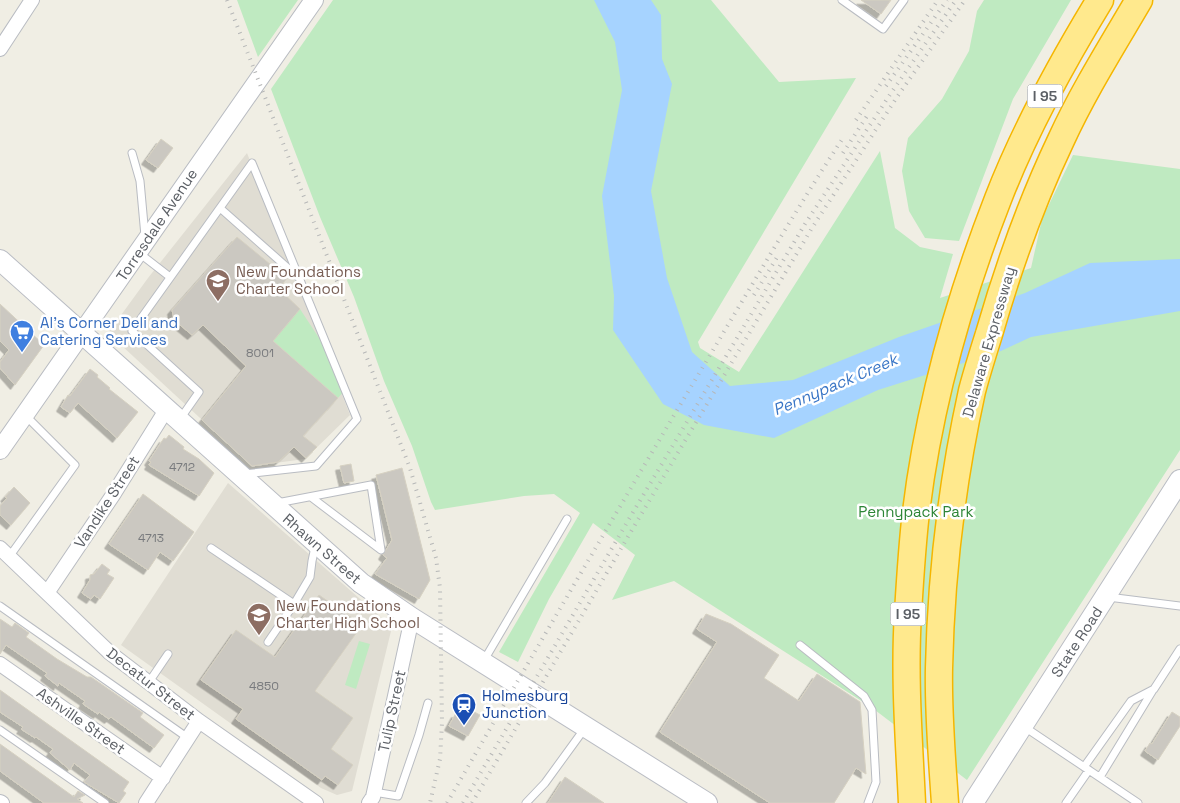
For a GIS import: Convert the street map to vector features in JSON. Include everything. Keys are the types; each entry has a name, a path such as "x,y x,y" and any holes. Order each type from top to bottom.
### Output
{"highway":[{"name":"I 95","path":"912,800 906,698 908,614 916,512 939,385 967,285 998,197 1054,78 1100,0"},
{"name":"Delaware Expressway","path":"945,803 939,670 942,612 949,521 973,389 997,304 1017,244 1040,186 1062,138 1088,89 1139,0"}],"main road":[{"name":"Rhawn Street","path":"0,260 360,583 412,618 707,803"},
{"name":"State Road","path":"973,803 1180,480"}],"street":[{"path":"0,49 32,0"},
{"name":"Torresdale Avenue","path":"5,440 82,334 244,98 314,0"},
{"name":"Vandike Street","path":"47,593 113,495 172,416"},
{"name":"Decatur Street","path":"4,552 110,653 200,721 316,803"},
{"name":"Tulip Street","path":"371,797 412,618"},
{"name":"Ashville Street","path":"0,664 163,778"},
{"path":"146,803 200,721"}],"lane":[{"path":"842,0 883,29 904,0"},
{"path":"132,153 140,181 142,248 170,277"},
{"path":"172,416 199,392 132,330 252,163 357,419 316,466 238,474"},
{"path":"220,208 300,279"},
{"path":"4,552 75,465 25,414"},
{"path":"272,504 370,485 381,550 311,497"},
{"path":"483,662 567,519"},
{"path":"268,642 310,577 316,544"},
{"path":"211,548 294,604"},
{"path":"1105,596 1180,606"},
{"path":"0,606 188,738"},
{"path":"800,645 864,696 869,703 872,710 876,782 868,803"},
{"path":"1100,777 1180,649"},
{"path":"149,682 168,654"},
{"path":"1066,803 1131,701 1154,689"},
{"path":"371,797 398,796 428,703"},
{"path":"526,803 545,783 586,726"},
{"path":"1023,726 1138,803"},
{"path":"0,730 105,803"}],"shaded area":[{"name":"New Foundations Charter School","path":"247,153 350,415 305,459 252,466 108,333 148,278"},
{"name":"New Foundations Charter High School","path":"228,483 392,627 352,791 337,795 321,788 121,645"}],"green space":[{"path":"237,0 298,0 258,57"},
{"name":"Pennypack Park","path":"333,0 711,0 779,82 856,78 698,342 700,348 739,372 880,151 895,228 920,247 953,254 940,298 1031,268 1042,219 1073,155 1180,169 1180,450 967,780 871,707 674,581 612,600 635,555 593,523 549,599 518,662 499,652 580,513 554,494 524,496 435,510 431,502 412,446 384,381 354,297 320,217 271,89"},
{"path":"984,0 1071,0 1013,99 959,241 925,238 909,211 902,171 908,138 942,99 969,51 977,11"},
{"path":"300,309 338,367 346,389 338,398 273,341"},
{"path":"359,641 370,644 356,689 345,685"}],"water":[{"name":"Pennypack Creek","path":"594,0 651,0 661,15 662,59 672,84 651,191 667,278 692,352 730,386 793,380 899,337 1025,293 1090,263 1180,259 1180,311 1031,337 1001,351 878,390 774,438 704,425 663,404 613,330 614,296 602,196 622,90 615,42"}],"building":[{"path":"861,0 891,0 881,14"},
{"path":"161,139 173,148 158,168 146,160"},
{"name":"New Foundations Charter School","path":"237,237 287,278 279,289 300,309 273,341 338,398 303,436 317,447 306,458 294,447 278,462 252,466 202,420 246,366 203,325 192,335 174,320 172,310"},
{"name":"Al's Corner Deli and Catering Services","path":"0,304 44,345 15,385 0,368 0,362 9,350 0,341"},
{"path":"90,369 98,375 97,377 109,389 138,412 117,438 78,403 70,413 61,407 68,395 70,396"},
{"path":"169,435 184,447 183,449 199,459 214,473 199,496 149,465 151,462 149,461 164,438 166,439"},
{"path":"351,464 354,481 344,483 340,466"},
{"path":"402,468 430,580 419,599 375,574 387,558 383,555 392,540 376,475"},
{"path":"14,487 30,503 11,525 0,515 0,506"},
{"path":"143,494 194,532 173,561 160,552 148,570 109,544"},
{"path":"102,564 110,570 107,574 114,578 100,599 94,595 91,599 82,593 90,580 90,575 94,574"},
{"name":"New Foundations Charter High School","path":"319,595 362,625 315,691 353,718 331,749 353,765 338,785 325,776 322,780 236,719 243,709 201,680 236,630 275,657"},
{"path":"706,614 731,624 779,655 764,678 799,701 817,674 860,702 866,774 856,768 834,803 770,803 660,732 717,642 697,629"},
{"path":"0,619 12,627 15,623 29,633 26,637 57,659 87,677 91,677 143,713 140,717 164,735 154,748 111,717 109,719 99,712 98,714 83,704 85,701 59,683 58,686 45,676 47,673 6,645 0,654"},
{"path":"0,690 129,782 123,791 126,793 119,803 84,782 90,775 74,763 70,770 50,753 53,749 21,729 23,727 0,712"},
{"path":"463,706 480,715 468,736 449,726 456,713 458,714"},
{"path":"1172,712 1180,717 1180,726 1158,760 1145,751 1150,743 1152,744"},
{"path":"0,744 74,797 78,791 85,795 77,799 83,803 44,803 0,771"},
{"path":"565,777 604,803 548,803"}],"railway":[{"path":"227,0 410,468 436,558 440,588 442,723 440,759 430,803"},
{"path":"856,120 938,0"},
{"path":"886,86 947,0"},
{"path":"463,803 629,519 805,224 891,93 956,0"},
{"path":"472,803 812,228 897,97 965,0"},
{"path":"843,153 869,113"},
{"path":"447,803 695,380 786,228 843,138"},
{"path":"754,295 779,254"}],"place":[{"name":"New Foundations Charter School","path":"218,302"},
{"name":"Al's Corner Deli and Catering Services","path":"22,353"},
{"name":"New Foundations Charter High School","path":"259,636"},
{"name":"Holmesburg Junction","path":"464,726"}]}
